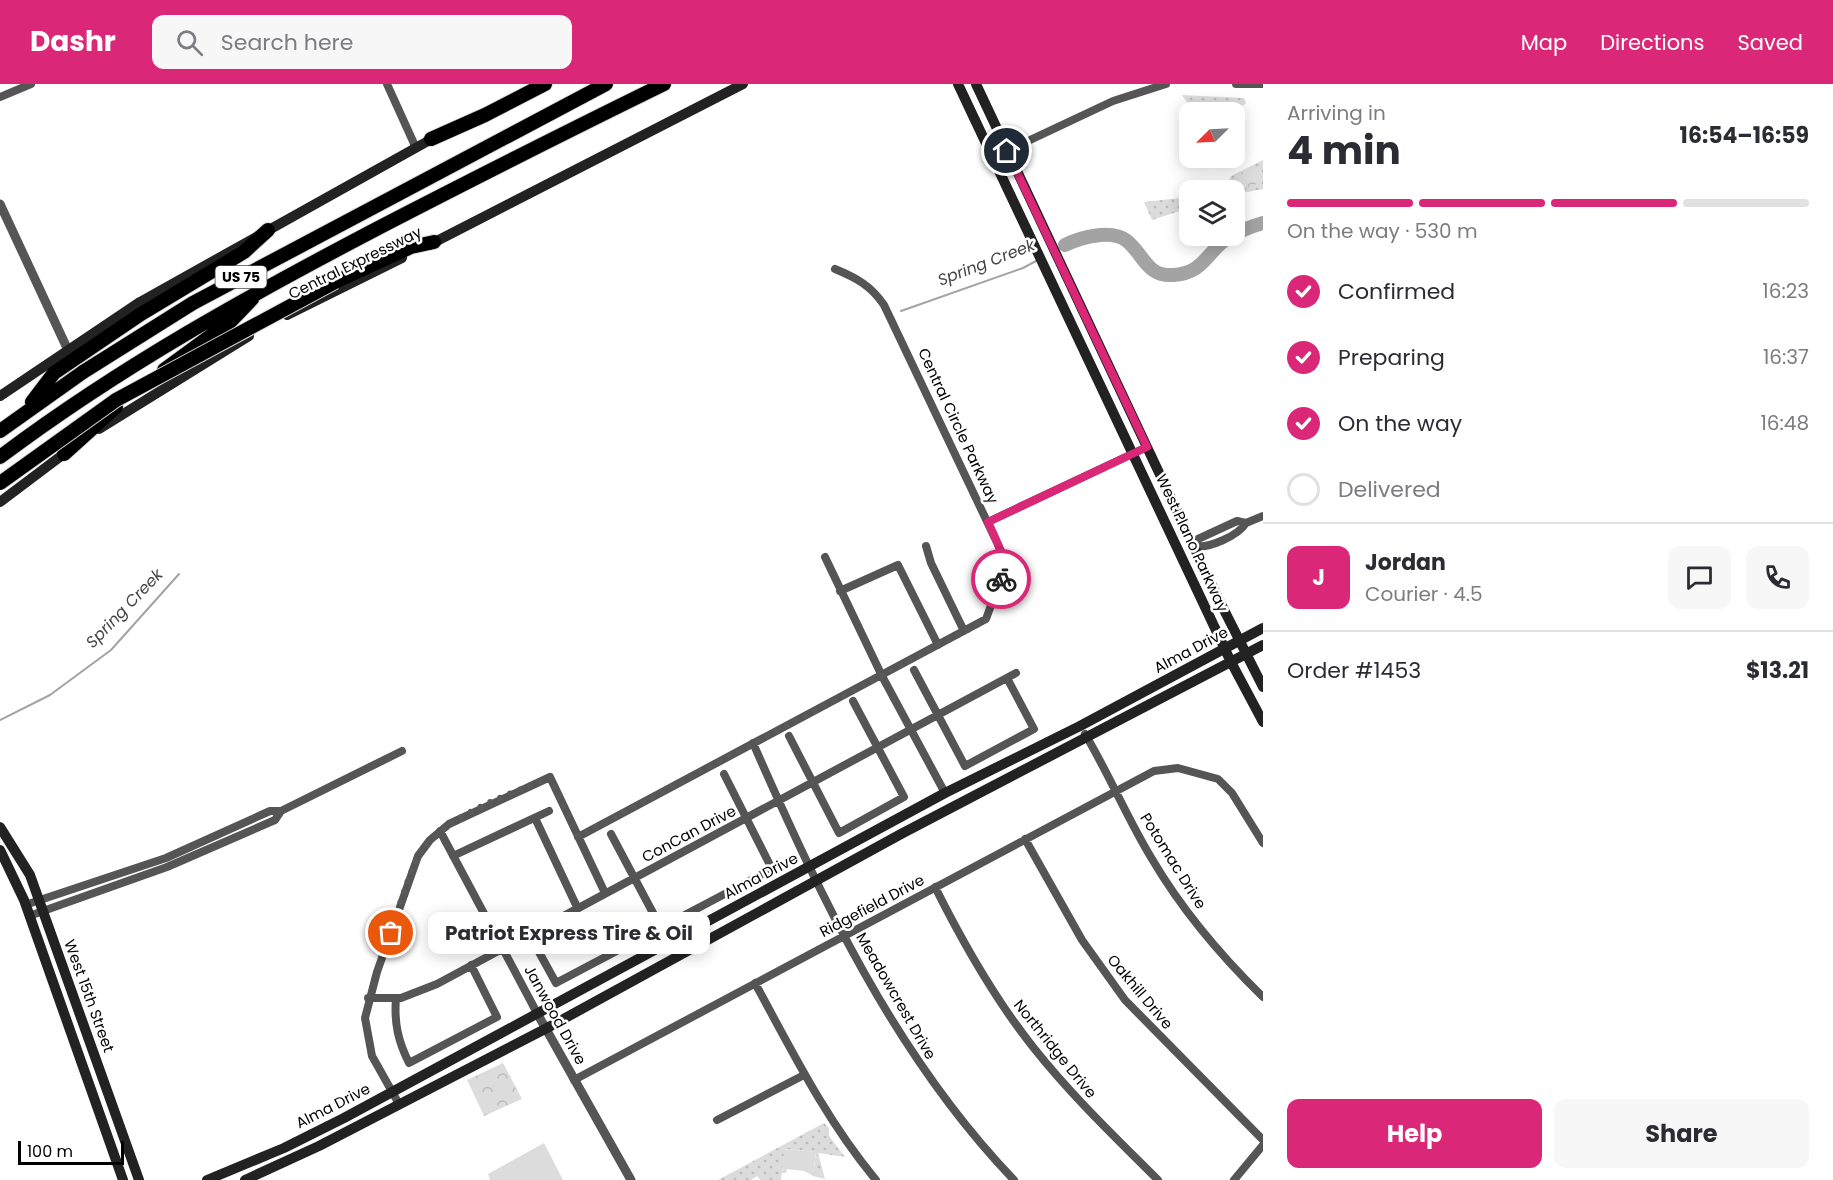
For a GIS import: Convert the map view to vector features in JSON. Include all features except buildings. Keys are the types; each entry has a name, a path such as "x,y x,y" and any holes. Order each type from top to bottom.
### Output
{"highway":[{"path":"431,139 494,111 544,84"},
{"name":"US 75","path":"0,431 105,358 193,303 606,84"},
{"name":"Central Expressway","path":"0,457 126,369 261,289 536,146 664,84"},
{"path":"23,413 54,373 141,314 244,252 268,230"},
{"path":"0,483 116,400 335,282 411,247 434,242"},
{"path":"64,454 103,418 231,321 261,289"}],"main road":[{"path":"0,396 67,348 140,302 532,84"},
{"name":"Central Expressway","path":"0,502 140,401 248,336 743,84"},
{"name":"West Plano Parkway","path":"958,84 1231,662 1263,722"},
{"name":"West Plano Parkway","path":"976,84 1238,641 1263,687"},
{"path":"1058,297 1072,290"},
{"name":"Alma Drive","path":"207,1180 312,1134 945,793 1080,726 1263,628"},
{"name":"Alma Drive","path":"248,1179 319,1146 547,1028 815,880 1263,645"},
{"name":"West 15th Street","path":"0,827 20,855 41,905 139,1180"},
{"name":"West 15th Street","path":"0,850 25,905 121,1178"},
{"path":"73,1037 86,1031"},
{"path":"104,1126 118,1121"},
{"path":"246,1164 248,1179"}],"street":[{"path":"0,97 31,84"},
{"path":"387,84 416,148"},
{"path":"992,158 1113,101 1166,84"},
{"path":"1236,84 1262,84"},
{"path":"0,204 67,348"},
{"name":"Central Circle Parkway","path":"835,269 860,280 875,291 885,305 1002,552 1005,567 986,620 964,631"},
{"path":"988,522 1147,447"},
{"path":"1179,553 1194,546 1198,539 1237,521 1246,523 1263,516"},
{"path":"578,837 964,631 930,563 926,546"},
{"path":"825,557 882,676 945,793"},
{"path":"840,591 898,565 938,645"},
{"path":"914,670 965,766 1034,729 1007,678"},
{"name":"ConCan Drive","path":"368,998 396,998 437,984 1016,673"},
{"path":"789,736 839,833 904,797 853,701"},
{"name":"Potomac Drive","path":"1080,726 1151,858 1176,896 1206,936 1263,997"},
{"name":"Meadowcrest Drive","path":"753,743 815,880 891,1020 958,1117 1014,1180"},
{"path":"25,905 41,905 189,858 275,820 281,811 402,751"},
{"name":"Ridgefield Drive","path":"574,1080 1154,771 1165,768 1185,769 1226,785 1263,843"},
{"path":"529,934 556,983 772,869 724,774"},
{"path":"399,1104 372,1056 367,1035 368,998 418,856 440,831 449,824 550,777 605,893"},
{"path":"453,855 549,812"},
{"path":"535,818 577,907"},
{"name":"Janwood Drive","path":"440,831 537,1013 631,1180"},
{"path":"611,834 661,928"},
{"name":"Oakhill Drive","path":"1025,839 1082,940 1125,1000 1263,1140"},
{"name":"Northridge Drive","path":"935,887 975,960 1032,1046 1087,1109 1158,1180"},
{"path":"29,916 41,905"},
{"path":"396,998 394,1017 398,1040 409,1063 497,1017 471,965"},
{"path":"755,984 804,1075 843,1136 876,1180"},
{"path":"717,1120 804,1075"},
{"path":"1234,1180 1263,1145"}],"green space":[{"path":"1182,95 1244,98 1246,103 1245,102 1187,102"},
{"path":"1263,160 1263,189 1245,192 1245,180 1229,180 1231,176"},
{"path":"1253,168 1260,174 1258,183 1245,188 1245,180 1235,180 1234,176"},
{"path":"1179,198 1179,211 1152,220 1144,202"},
{"path":"503,1063 522,1099 484,1116 467,1080"},
{"path":"824,1123 829,1128 829,1136 845,1157 818,1153 825,1179 813,1176 816,1152 785,1149 781,1180 761,1180 757,1176 751,1180 718,1180"},
{"path":"544,1143 563,1180 490,1180 488,1174"},
{"path":"784,1149 816,1152 813,1176 804,1171 787,1169 786,1173 782,1173"}],"waterway":[{"name":"Spring Creek","path":"1065,245 1096,235 1113,235 1127,241 1157,272 1164,275 1183,274 1197,267 1229,237 1263,223"},
{"name":"Spring Creek","path":"1057,250 1065,245"},
{"name":"Spring Creek","path":"901,311 1023,268 1036,261"},
{"name":"Spring Creek","path":"0,720 50,695 111,650 179,574"}],"way so far":[{"path":"391,933 418,856 430,840 449,824 550,777 578,837 986,620 1001,579"}],"place":[{"name":"Patriot Express Tire & Oil","path":"391,933"}],"route":[{"path":"1001,579 1005,567 1002,552 988,522 1147,447 1007,151"}]}
